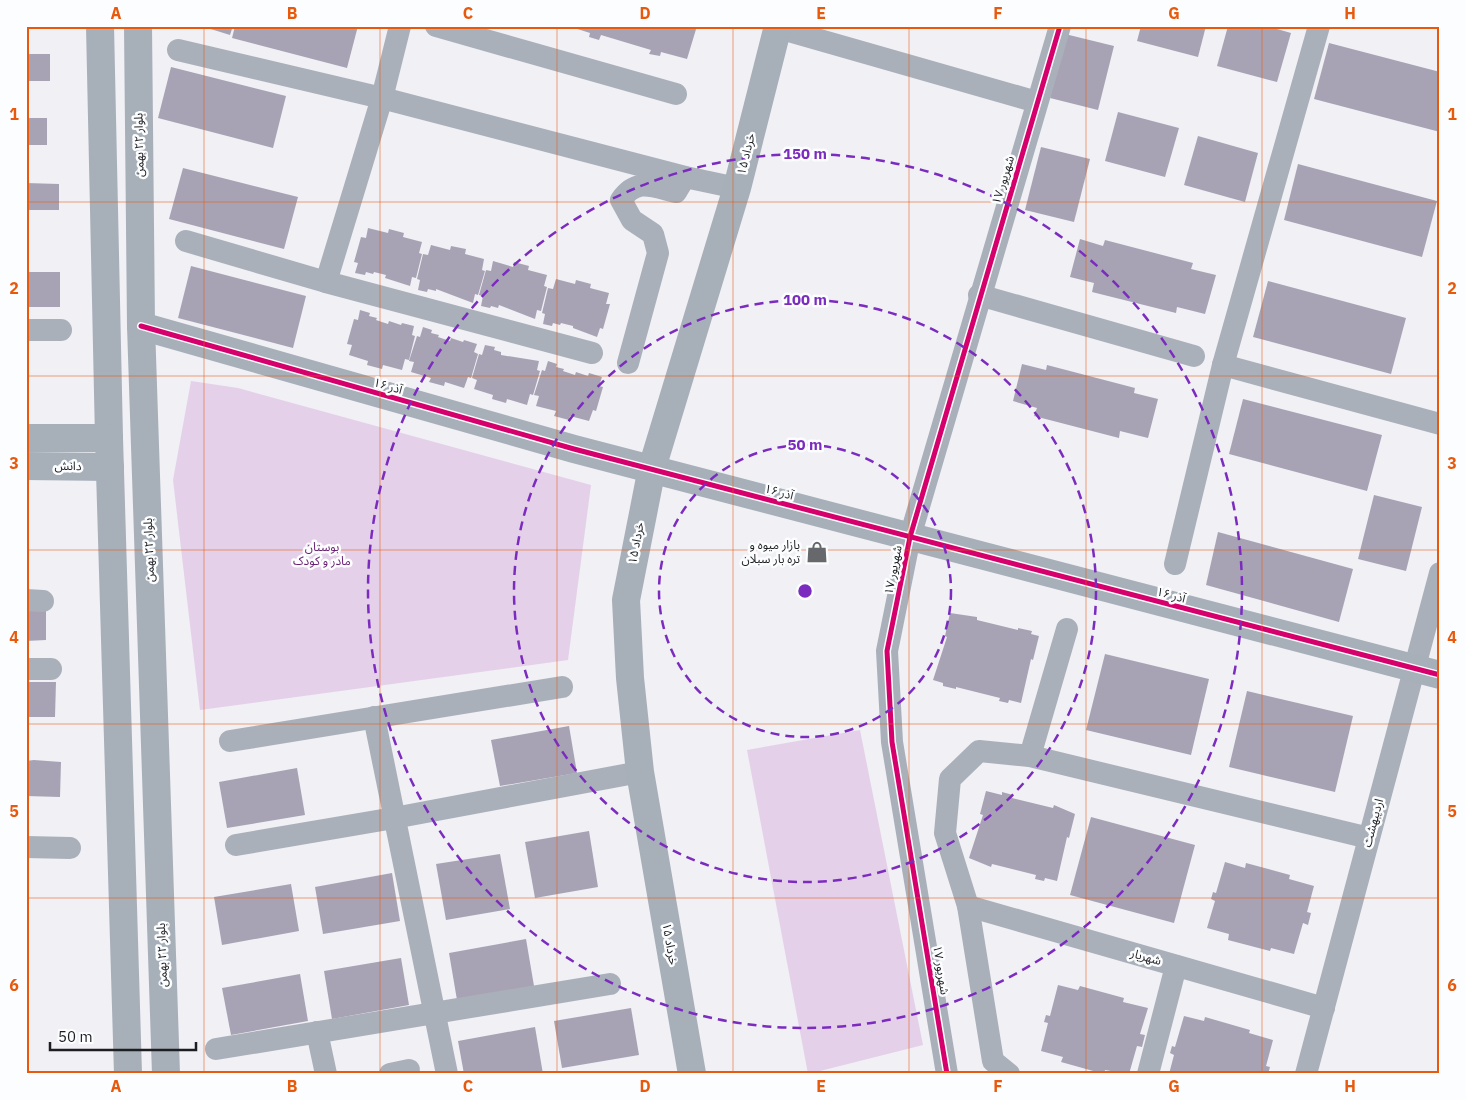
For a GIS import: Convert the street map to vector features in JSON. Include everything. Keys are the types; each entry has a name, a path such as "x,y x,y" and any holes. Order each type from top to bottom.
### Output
{"main road":[{"path":"100,26 109,438 128,1074"},
{"name":"بلوار ۲۲ بهمن","path":"138,26 141,326 166,1074"},
{"name":"۱۵ خرداد","path":"692,1074 640,772 630,678 626,600 652,468 737,188 778,27"},
{"path":"103,150 139,149"},
{"name":"۱۶ آذر","path":"141,326 574,449 1427,672"},
{"path":"26,438 109,438"},
{"name":"دانش","path":"26,466 110,467"},
{"path":"124,942 162,940"}],"street":[{"path":"326,282 382,98 400,26"},
{"path":"436,26 676,94"},
{"name":"۱۷ شهریور","path":"948,1074 892,742 887,651 910,537 979,295 1060,26"},
{"path":"1175,564 1223,365 1319,26"},
{"path":"778,27 1037,102"},
{"path":"178,50 382,98 685,177 737,188"},
{"path":"628,363 658,253 654,234 632,220 621,200 629,189 643,184 676,192 685,177"},
{"path":"186,241 326,282 592,353"},
{"path":"979,295 1194,356"},
{"path":"26,330 61,330"},
{"path":"1223,365 1440,424"},
{"name":"اردیبهشت","path":"1306,1074 1369,838 1427,672 1440,573"},
{"path":"1030,756 1067,629"},
{"path":"26,669 51,669"},
{"path":"230,741 562,687"},
{"path":"374,717 447,1074"},
{"path":"1008,1074 993,1061 968,906 945,833 950,779 979,751 1030,756 1369,838"},
{"path":"236,845 394,818 640,772"},
{"path":"26,847 70,848"},
{"name":"شهریار","path":"968,906 1324,1008"},
{"path":"1148,1074 1176,966"},
{"path":"216,1049 610,984"},
{"path":"317,1032 326,1074"}],"green space":[{"name":"بوستان مادر و کودک","path":"191,381 238,388 591,485 568,660 200,710 173,480"},
{"path":"860,730 923,1045 808,1074 747,750"}],"building":[{"path":"201,26 233,26 230,35"},
{"path":"235,26 358,26 347,68 232,38"},
{"path":"568,26 697,26 687,59 661,52 660,56 649,54 651,50 601,35 599,40 589,37 590,33"},
{"path":"1141,26 1206,26 1198,57 1137,41"},
{"path":"1228,26 1266,26 1291,33 1277,82 1217,66"},
{"path":"1065,34 1114,46 1098,110 1050,98"},
{"path":"1329,43 1440,72 1440,132 1314,99"},
{"path":"26,54 50,54 50,81 26,81"},
{"path":"171,67 286,96 273,148 158,118"},
{"path":"1118,112 1179,128 1165,177 1105,161"},
{"path":"26,118 47,118 47,145 26,145"},
{"path":"1198,136 1258,153 1245,202 1184,185"},
{"path":"1041,147 1090,159 1074,222 1025,210"},
{"path":"1298,164 1437,201 1422,257 1284,220"},
{"path":"183,168 298,197 284,249 169,219"},
{"path":"26,183 59,184 59,210 26,210"},
{"path":"368,228 388,233 389,229 404,233 403,237 422,242 419,253 422,254 416,278 412,277 410,286 385,278 386,275 374,272 373,274 366,272 365,275 355,273 358,263 354,262 361,237 366,238"},
{"path":"1080,239 1103,246 1105,240 1193,263 1191,269 1216,275 1205,314 1177,307 1176,313 1092,292 1094,283 1070,277"},
{"path":"431,245 450,250 451,246 466,249 465,254 484,259 482,270 485,271 478,295 475,294 473,303 436,289 436,291 428,289 427,292 418,290 420,280 417,279 423,254 428,255"},
{"path":"493,261 513,267 514,262 529,266 528,270 547,275 544,286 547,287 541,311 537,310 535,319 499,305 498,308 481,306 483,296 479,295 486,270 491,271"},
{"path":"191,266 306,296 293,348 178,318"},
{"path":"26,272 60,272 60,307 26,307"},
{"path":"556,279 575,284 576,280 591,284 590,288 609,293 606,304 610,304 603,329 600,328 597,337 573,328 573,326 561,323 560,325 553,323 552,326 543,324 545,314 542,313 548,288 553,289"},
{"path":"1268,281 1406,318 1391,374 1253,337"},
{"path":"360,310 370,313 369,316 377,318 376,320 388,324 389,321 401,325 402,323 414,326 412,335 415,336 409,360 405,359 402,370 383,365 382,369 367,365 368,361 349,355 352,345 347,344 354,319 358,320"},
{"path":"423,327 432,330 431,333 439,335 438,337 450,341 451,338 477,344 474,352 478,354 471,378 468,377 464,388 445,382 444,386 429,382 431,378 411,372 414,362 409,361 417,336 420,337"},
{"path":"485,345 495,347 494,350 501,352 501,355 539,361 537,370 540,371 533,395 530,394 527,405 507,399 506,403 492,399 493,395 474,389 477,380 472,378 479,354 482,355"},
{"path":"548,361 557,364 556,367 564,369 563,371 575,375 576,372 588,376 589,373 602,377 599,386 603,387 596,411 593,410 589,421 570,416 569,420 554,416 556,411 536,406 539,396 534,395 542,370 545,371"},
{"path":"1022,364 1046,370 1047,365 1135,388 1134,393 1158,399 1148,438 1120,431 1119,438 1034,416 1037,408 1013,401"},
{"path":"1243,399 1382,435 1367,491 1229,454"},
{"path":"1374,495 1422,507 1406,571 1358,559"},
{"path":"1218,532 1353,569 1339,622 1206,585"},
{"path":"26,605 46,605 46,640 26,641"},
{"path":"950,613 977,617 977,620 1018,630 1018,628 1032,631 1031,634 1039,636 1033,660 1031,659 1021,703 1009,700 1008,703 999,701 1000,698 956,687 956,689 943,686 943,683 933,680 947,637 945,636"},
{"path":"1105,654 1209,679 1191,755 1086,730"},
{"path":"26,682 56,682 55,717 26,717"},
{"path":"1247,691 1353,716 1335,792 1229,767"},
{"path":"569,726 577,773 500,786 491,740"},
{"path":"26,761 61,762 60,797 26,796"},
{"path":"297,768 305,815 227,828 219,782"},
{"path":"986,791 1002,795 1002,792 1013,795 1012,798 1053,808 1054,805 1075,814 1069,838 1067,837 1057,881 1045,878 1044,881 1035,879 1036,875 992,864 991,867 969,858 983,815 980,814"},
{"path":"1091,817 1195,845 1174,923 1070,895"},
{"path":"589,831 598,887 535,898 525,842"},
{"path":"500,854 510,909 446,920 436,864"},
{"path":"1225,862 1245,868 1246,863 1290,875 1289,879 1314,886 1307,912 1311,913 1308,925 1303,923 1294,954 1271,948 1270,951 1228,940 1229,934 1207,928 1215,901 1211,899 1213,892 1216,893"},
{"path":"392,873 400,921 323,934 315,887"},
{"path":"291,884 299,931 222,945 214,897"},
{"path":"526,939 534,986 457,1000 449,953"},
{"path":"401,958 409,1005 332,1019 324,971"},
{"path":"300,974 308,1021 231,1035 222,988"},
{"path":"1058,985 1078,990 1080,986 1124,998 1123,1002 1148,1008 1140,1034 1145,1035 1142,1047 1137,1046 1129,1074 1105,1070 1104,1074 1061,1062 1063,1057 1041,1051 1048,1023 1044,1022 1046,1015 1050,1016"},
{"path":"631,1008 639,1055 562,1068 554,1021"},
{"path":"1184,1016 1204,1021 1205,1017 1250,1030 1249,1033 1273,1040 1266,1066 1270,1067 1268,1074 1169,1074 1174,1055 1170,1053 1172,1046 1175,1047"},
{"path":"535,1027 543,1074 464,1074 458,1041"}],"cycle path":[{"path":"947,1074 892,742 887,651 910,537 1060,26"},
{"path":"141,326 574,449 1440,675"}],"place":[{"name":"بازار میوه و تره بار سبلان","path":"817,552"}]}
